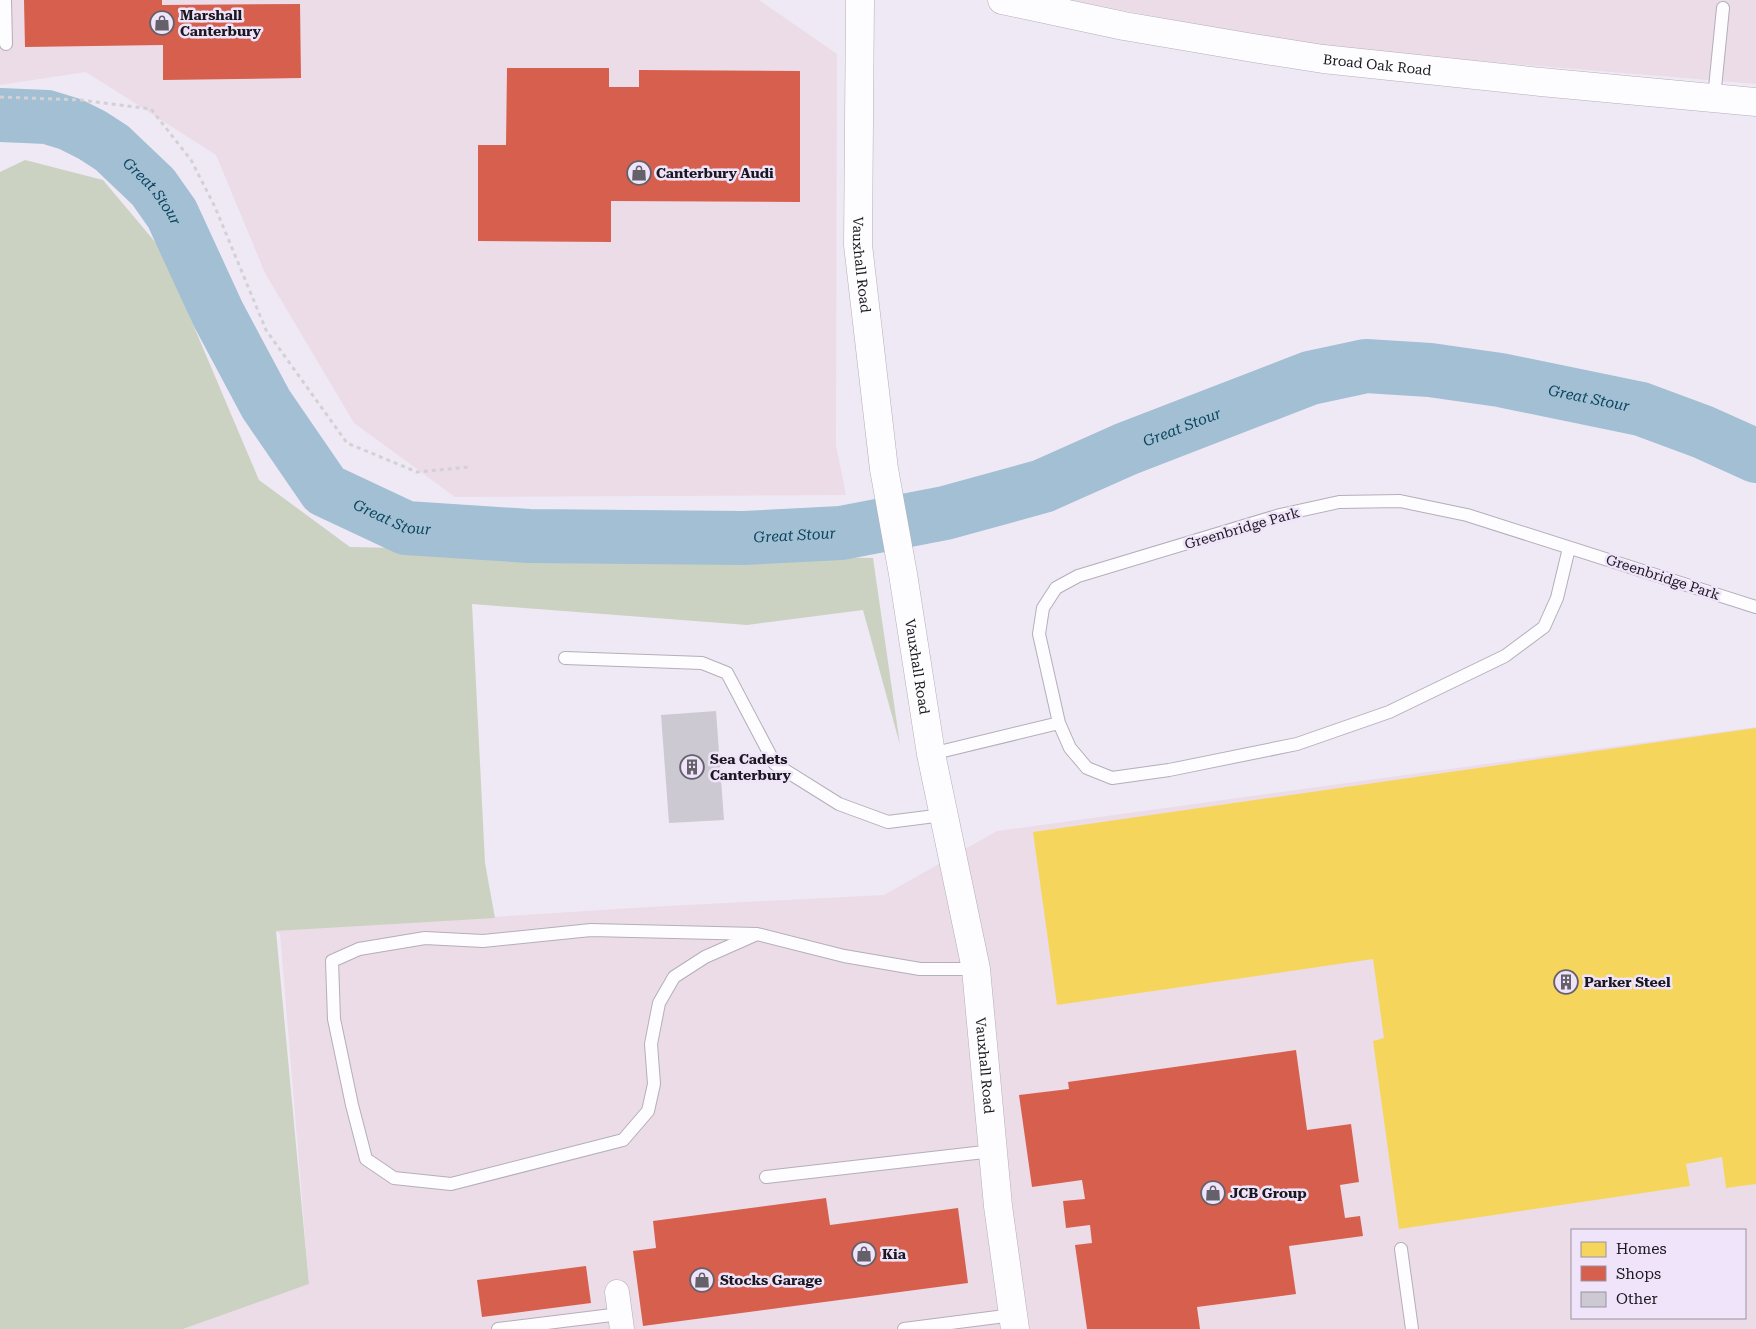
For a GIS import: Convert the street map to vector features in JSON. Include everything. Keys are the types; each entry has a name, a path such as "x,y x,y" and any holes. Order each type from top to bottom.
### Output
{"street":[{"name":"Vauxhall Road","path":"860,0 858,245 884,469 903,574 931,754 976,969 998,1206 1014,1322"},
{"name":"Broad Oak Road","path":"1002,0 1124,26 1323,59 1756,102"}],"lane":[{"path":"5,0 6,44"},
{"path":"1714,98 1723,8"},
{"name":"Greenbridge Park","path":"1569,548 1557,598 1544,627 1505,656 1389,712 1296,744 1169,770 1112,778 1087,768 1070,748 1059,723 1039,634 1043,608 1056,588 1078,576 1280,515 1339,502 1400,501 1467,514 1756,607"},
{"path":"565,658 702,663 726,673 775,764 839,804 888,822 943,815"},
{"path":"931,754 1059,723"},
{"path":"757,934 705,956 674,977 659,1003 651,1044 654,1084 648,1111 623,1140 451,1184 394,1178 366,1159 352,1105 334,1019 332,960 359,949 425,938 483,941 592,930 757,934 844,956 920,969 976,969"},
{"path":"766,1177 993,1151"},
{"path":"1401,1249 1412,1329"},
{"path":"498,1329 620,1312"},
{"path":"904,1329 1014,1322"}],"path":[{"path":"0,97 81,100 151,109 191,160 215,207 266,330 347,443 417,472 469,467"}],"shaded area":[{"path":"0,0 759,0 837,54 836,445 846,495 455,497 354,423 265,273 216,155 86,72 0,85"},
{"path":"1068,0 1756,0 1756,84 1322,48"},
{"path":"1756,727 1756,1329 183,1329 309,1284 280,934 276,931 648,907 884,895 997,831"}],"green space":[{"path":"25,160 103,180 161,249 259,480 350,547 873,558 900,745 863,610 747,625 472,604 485,863 495,918 276,931 309,1284 183,1329 0,1329 0,172"}],"building: Homes":[{"name":"Parker Steel","path":"1756,728 1756,1184 1726,1188 1722,1157 1686,1164 1690,1186 1399,1229 1373,1041 1384,1038 1373,959 1057,1005 1033,832"}],"building: Shops":[{"path":"24,0 162,0 162,5 300,4 301,78 163,80 163,45 25,47"},
{"name":"Canterbury Audi","path":"507,68 609,68 609,87 639,87 639,70 800,71 800,202 611,201 611,242 478,241 478,145 506,145"},
{"name":"JCB Group","path":"1296,1050 1307,1130 1351,1124 1359,1182 1340,1185 1345,1218 1360,1216 1363,1236 1289,1246 1296,1294 1197,1307 1200,1329 1087,1329 1075,1245 1092,1243 1090,1225 1066,1228 1063,1201 1085,1199 1082,1180 1032,1187 1019,1095 1069,1089 1068,1082"},
{"path":"826,1198 830,1225 958,1208 968,1283 643,1326 633,1251 656,1248 653,1221"},
{"path":"586,1266 591,1303 482,1317 477,1280"}],"building: Other":[{"name":"Sea Cadets Canterbury","path":"716,711 724,820 669,823 661,715"}],"waterway":[{"name":"Great Stour","path":"0,115 47,117 70,124 112,148 153,187 172,214 218,314 266,404 325,490 406,528 529,536 744,538 841,533 945,513 1043,486 1126,449 1310,378 1366,366 1430,370 1500,380 1641,409 1703,432 1756,456"}],"place":[{"name":"Marshall Canterbury","path":"162,23"},
{"name":"Canterbury Audi","path":"639,173"},
{"name":"Sea Cadets Canterbury","path":"692,767"},
{"name":"Parker Steel","path":"1566,982"},
{"name":"JCB Group","path":"1213,1193"},
{"name":"Kia","path":"864,1254"},
{"name":"Stocks Garage","path":"702,1280"}]}
